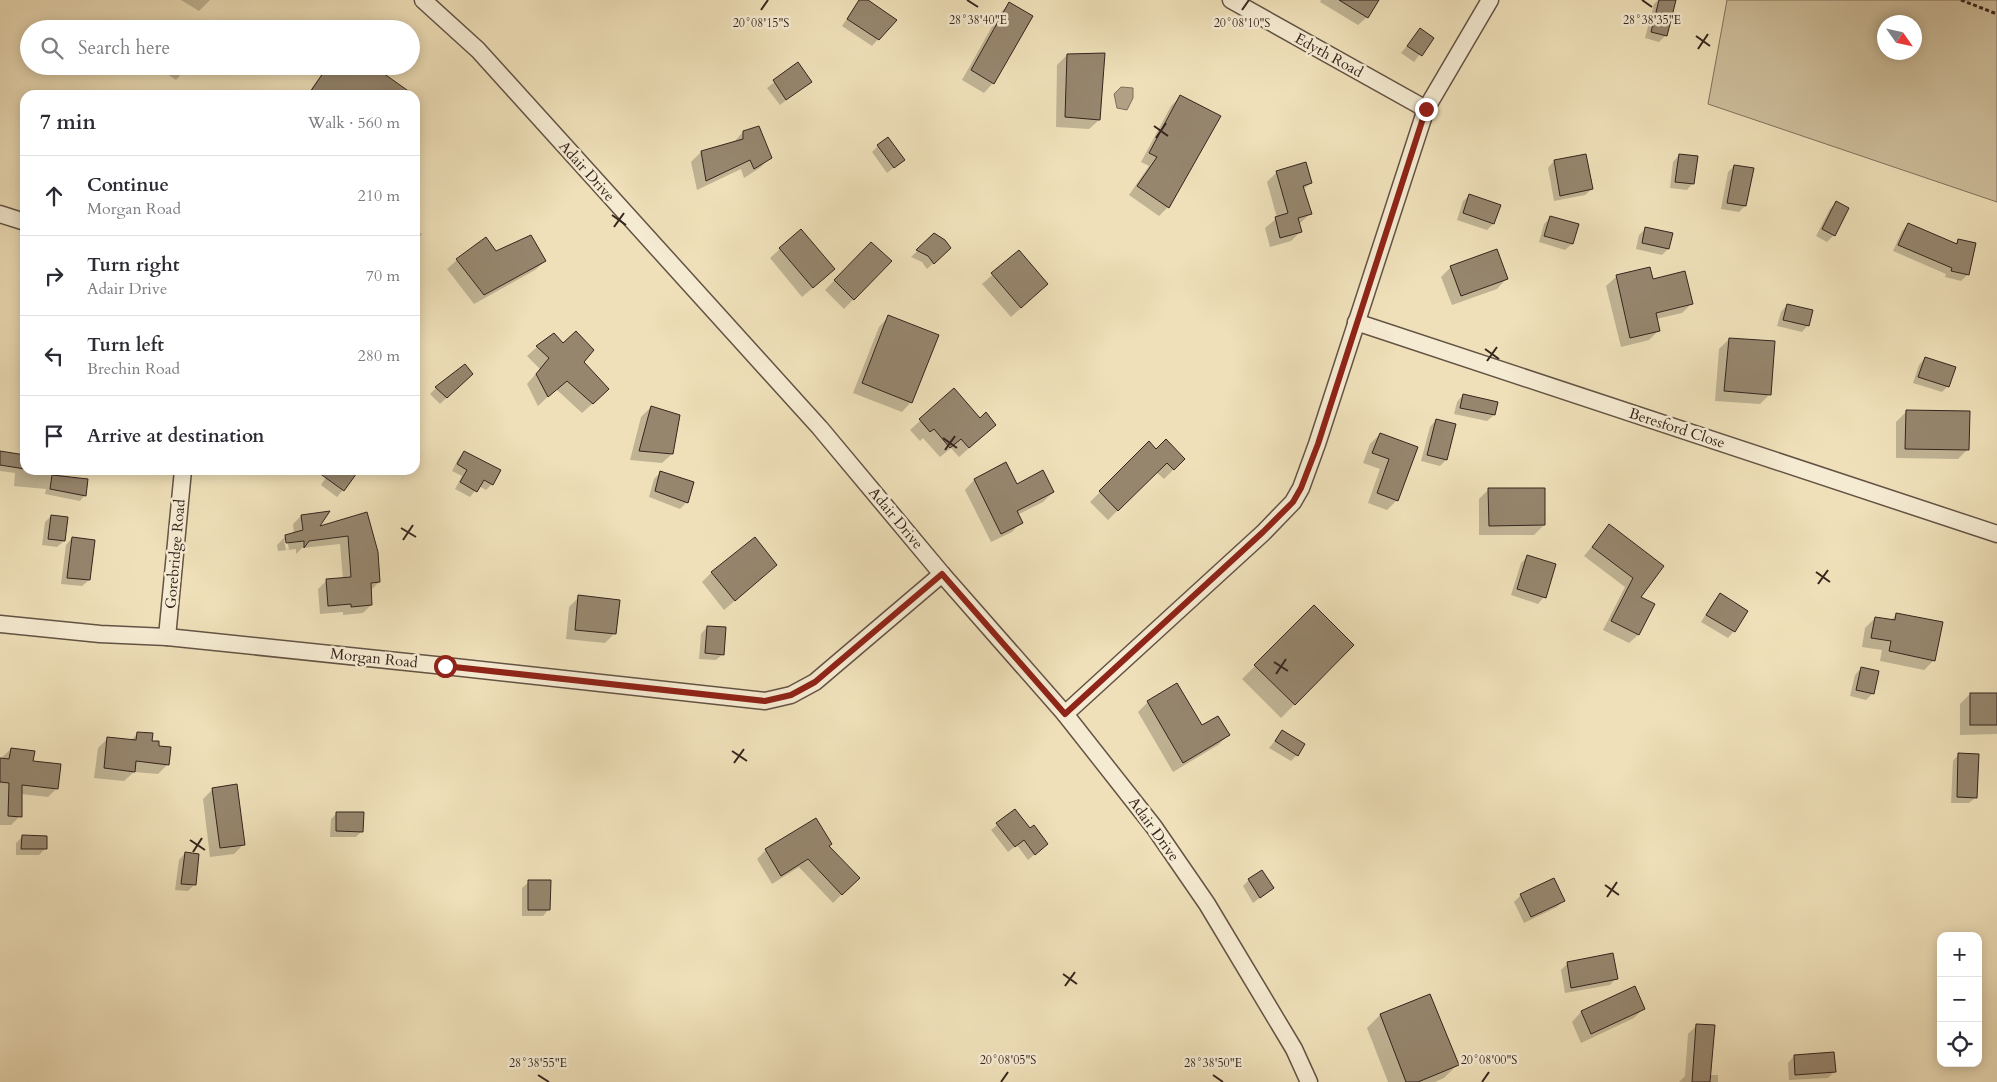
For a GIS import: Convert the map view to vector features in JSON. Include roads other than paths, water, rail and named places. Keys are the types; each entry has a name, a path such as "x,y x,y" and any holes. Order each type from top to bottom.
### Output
{"street":[{"name":"Adair Drive","path":"423,0 478,50 820,428 942,574 1065,714 1154,827 1207,904 1294,1049 1309,1082"},
{"name":"Edyth Road","path":"1231,0 1426,109"},
{"path":"1065,714 1256,539 1293,502 1301,488 1318,444 1426,109 1490,0"},
{"path":"0,214 20,220"},
{"name":"Beresford Close","path":"1356,322 1997,534"},
{"name":"Gorebridge Road","path":"167,637 183,475"},
{"name":"Morgan Road","path":"0,624 167,637 765,701 791,695 815,682 942,574"}]}
